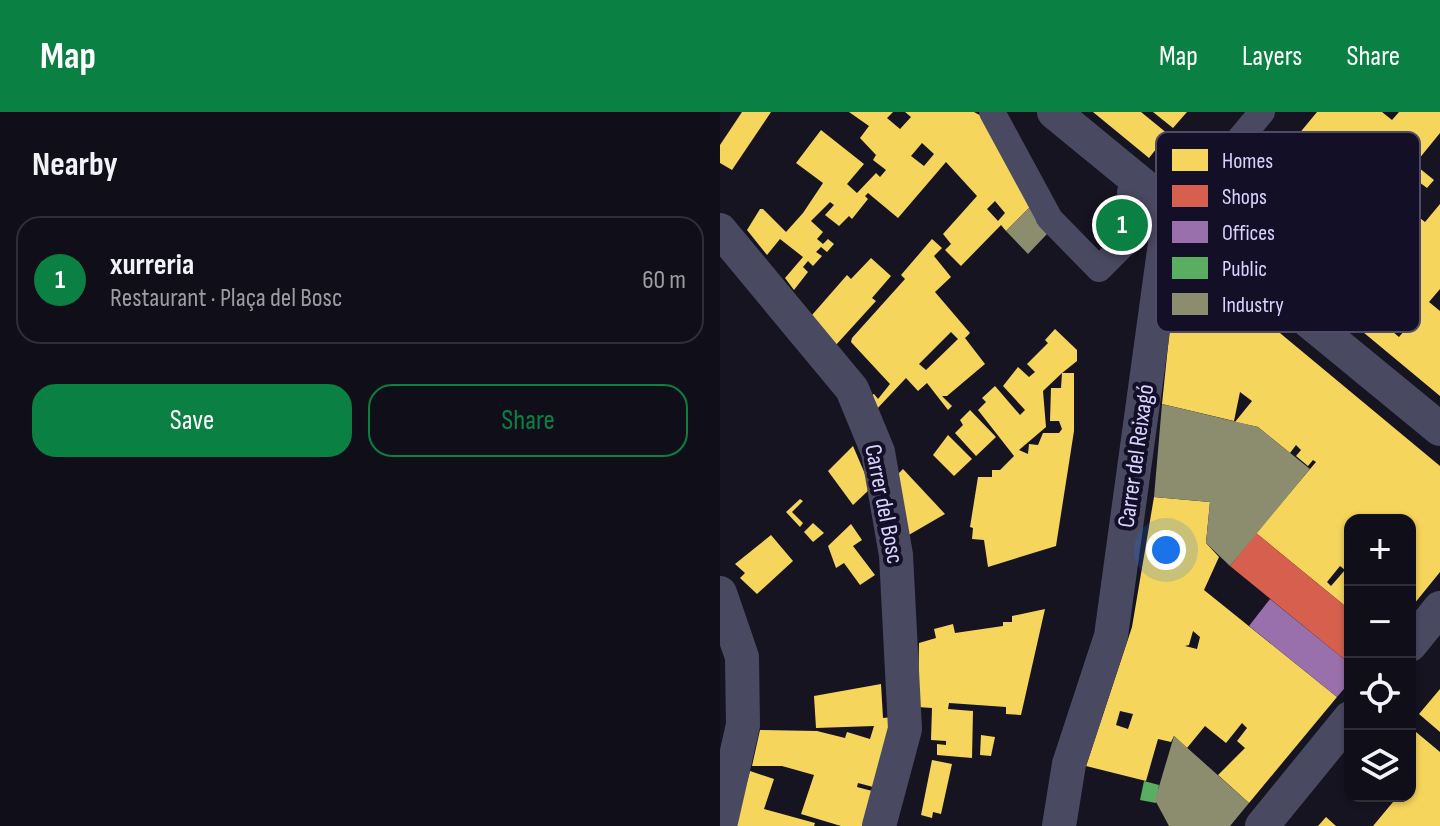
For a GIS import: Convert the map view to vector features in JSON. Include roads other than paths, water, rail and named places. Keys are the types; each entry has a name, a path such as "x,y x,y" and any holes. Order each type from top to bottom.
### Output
{"street":[{"path":"992,112 1050,219 1099,269 1155,213 1035,112"},
{"path":"1054,112 1156,195"},
{"name":"Carrer del Reixagó","path":"1245,132 1262,112"},
{"name":"Carrer del Bosc","path":"720,230 852,389 878,452 896,555 905,729 879,826"},
{"name":"Carrer del Reixagó","path":"1059,826 1069,764 1111,636 1156,309"},
{"path":"1322,332 1440,429"},
{"path":"720,593 742,657 743,725 720,826"},
{"path":"1416,638 1440,608"},
{"path":"1262,826 1344,725"}],"place":[{"name":"xurreria","path":"1122,225"}]}
